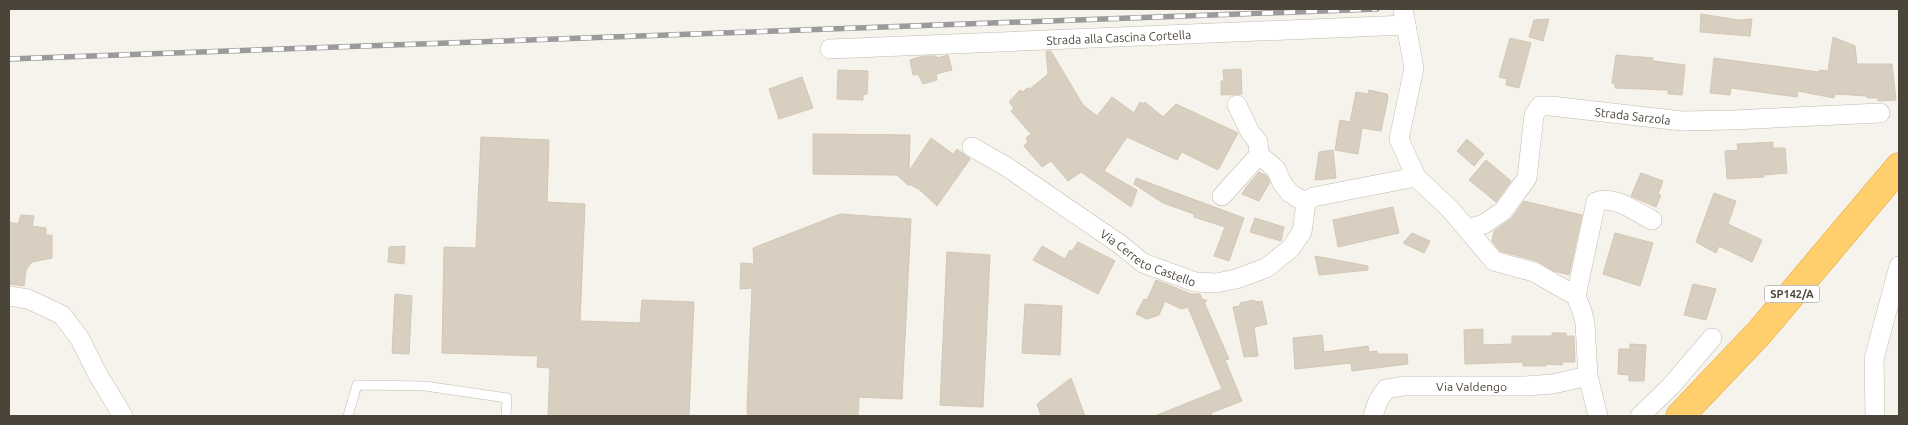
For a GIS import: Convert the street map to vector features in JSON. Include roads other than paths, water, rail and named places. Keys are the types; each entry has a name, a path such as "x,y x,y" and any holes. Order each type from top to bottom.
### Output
{"highway":[{"name":"SP142/A","path":"1680,416 1759,333 1899,167"}],"street":[{"name":"Strada alla Cascina Cortella","path":"830,49 1405,17 1414,68 1400,139 1416,177 1450,209 1494,261 1534,272 1576,296"},
{"path":"1237,105 1250,132 1258,142 1259,155 1276,169 1282,183 1290,192 1306,203 1313,197 1416,177"},
{"name":"Strada Sarzola","path":"1467,229 1484,224 1503,211 1527,178 1534,115 1540,106 1682,121 1880,113"},
{"name":"Via Cerreto Castello","path":"972,147 1007,167 1121,245 1144,263 1195,282 1216,283 1236,279 1266,268 1290,248 1302,232 1306,203"},
{"path":"1222,196 1259,155"},
{"path":"1598,416 1588,376 1585,323 1576,296 1596,202 1602,200 1613,201 1652,220"},
{"path":"1875,416 1874,359 1899,266"},
{"path":"9,296 28,299 62,316 80,339 98,375 123,416"},
{"path":"1640,416 1671,386 1712,338"},
{"name":"Via Valdengo","path":"1373,416 1378,401 1386,389 1404,386 1525,386 1552,384 1588,376"}],"lane":[{"path":"348,416 357,385 425,386 507,398 506,416"}],"railway":[{"path":"9,59 1377,9"}]}
